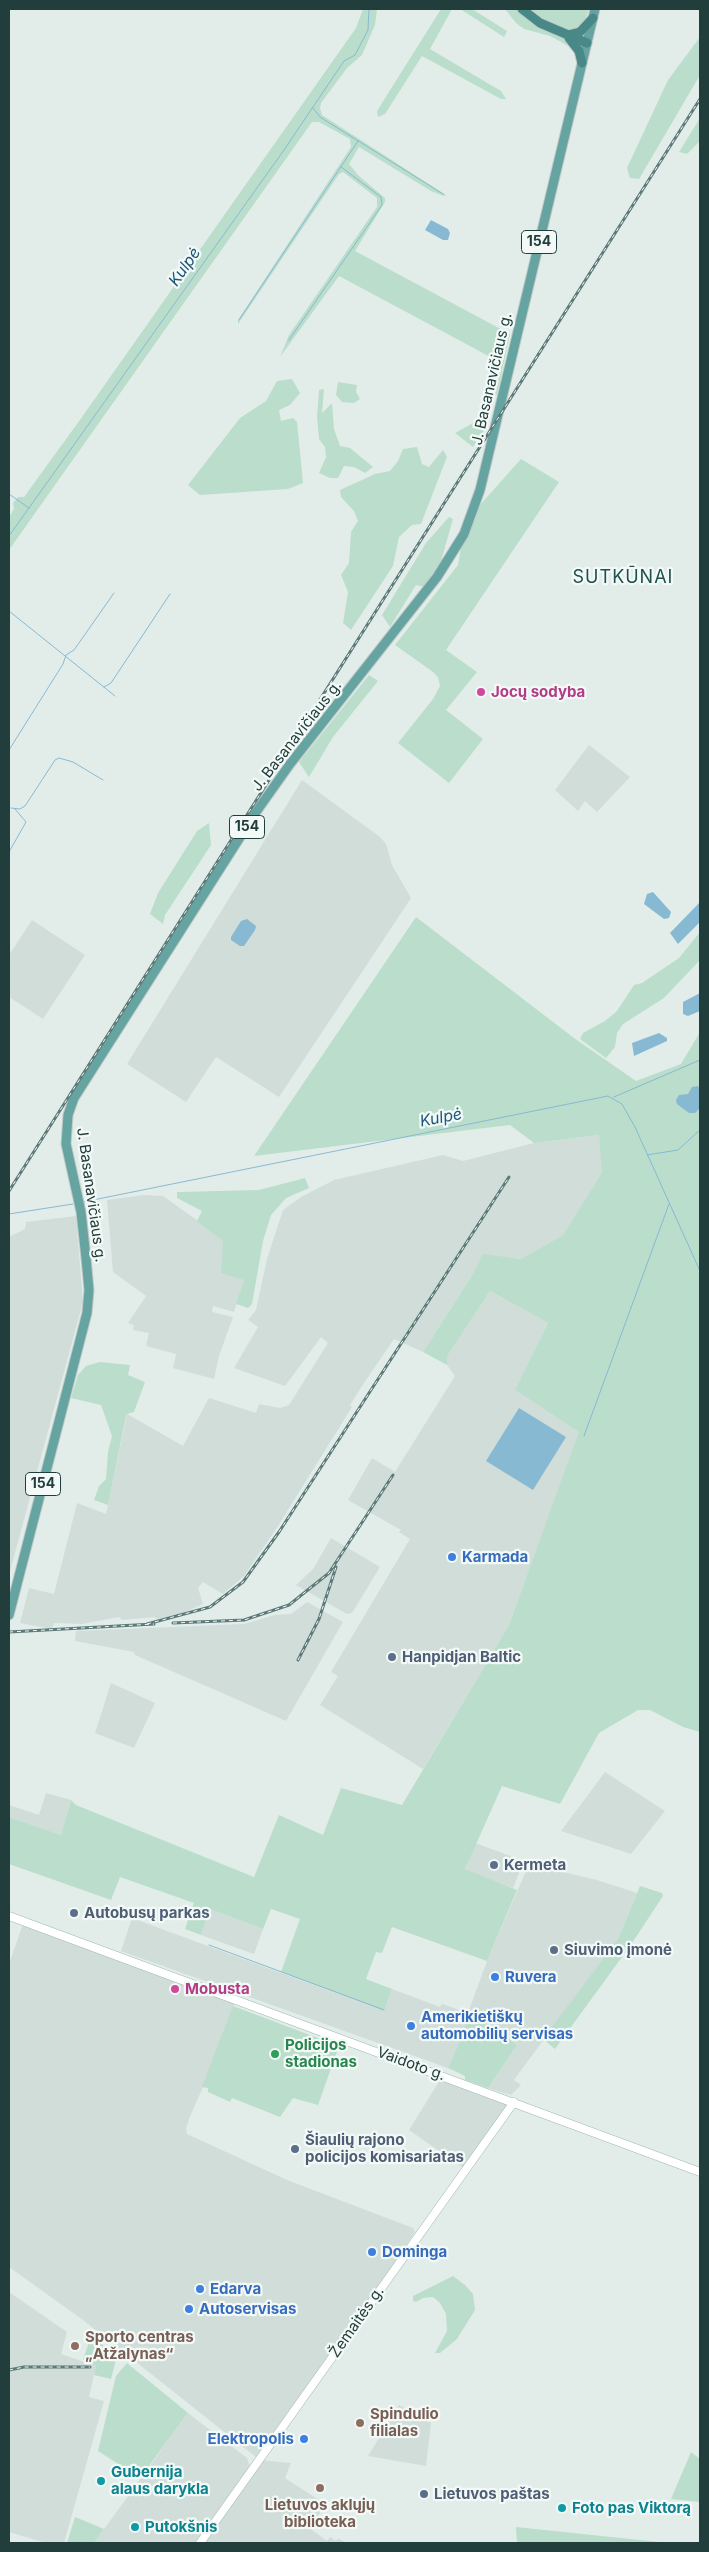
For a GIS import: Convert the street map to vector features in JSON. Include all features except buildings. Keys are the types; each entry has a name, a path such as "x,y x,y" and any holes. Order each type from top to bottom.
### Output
{"highway":[{"path":"522,9 540,23 587,43"},
{"path":"565,35 580,32 594,13"},
{"path":"565,35 576,46 582,63"}],"main road":[{"name":"J. Basanavičiaus g.","path":"9,1615 87,1313 89,1290 81,1212 66,1144 68,1115 74,1098 256,812 290,764 437,577 464,534 480,490 594,13"},
{"name":"Vaidoto g.","path":"9,1916 700,2172"},
{"name":"Žemaitės g.","path":"200,2543 514,2102"}],"shaded area":[{"path":"589,745 630,777 597,812 585,801 578,811 555,790"},
{"path":"302,780 380,837 386,844 392,865 411,898 279,1097 216,1057 186,1102 127,1064"},
{"path":"32,920 85,955 43,1019 9,997 9,955"},
{"path":"599,1135 603,1173 563,1235 521,1259 483,1255 423,1352 394,1339 350,1405 352,1407 278,1526 244,1576 223,1594 203,1582 198,1588 203,1604 178,1615 156,1619 155,1617 122,1620 119,1617 82,1624 54,1623 52,1629 20,1623 29,1588 54,1594 77,1503 106,1514 127,1414 183,1446 209,1398 256,1413 259,1404 280,1408 289,1405 328,1343 321,1337 285,1386 234,1368 258,1327 248,1320 256,1310 267,1259 283,1210 301,1197 334,1180 443,1155 463,1161 534,1143"},
{"path":"144,1195 163,1196 219,1236 223,1241 223,1248 244,1280 234,1312 213,1306 212,1312 233,1317 219,1356 214,1379 173,1368 176,1354 146,1346 149,1333 133,1330 134,1325 128,1323 146,1296 113,1272 107,1200"},
{"path":"76,1216 83,1302 9,1575 9,1237 25,1229 26,1222"},
{"path":"490,1291 548,1323 515,1390 580,1432 509,1625 423,1769 320,1705 338,1676 331,1672 410,1539 399,1532 401,1530 348,1500 372,1458 395,1472 455,1376 447,1365 448,1355"},
{"path":"331,1538 380,1567 352,1613 347,1614 296,1585 313,1569"},
{"path":"307,1602 343,1622 286,1721 135,1655 134,1652 75,1641 76,1631 244,1624 275,1615 291,1614"},
{"path":"111,1683 155,1703 134,1748 95,1733"},
{"path":"605,1772 665,1811 631,1854 561,1831"},
{"path":"46,1793 71,1800 61,1835 9,1817 9,1805 39,1815"},
{"name":"Kermeta","path":"475,1843 524,1861 513,1888 465,1870"},
{"path":"529,1864 597,1880 637,1893 618,1939 514,2080 521,2085 511,2095 488,2088 517,2045 468,2014 462,2036 448,2068 121,1951 132,1918 384,2011 392,1989 440,2007 442,2004 468,2013 487,1961"},
{"path":"210,1909 263,1929 254,1954 201,1935"},
{"path":"24,1921 236,1999 216,2058 191,2114 186,2128 187,2134 287,2180 413,2228 415,2232 256,2457 83,2320 9,2267 9,1964"},
{"path":"443,2075 514,2102 465,2169 409,2130"},
{"path":"9,2292 67,2332 61,2354 96,2366 89,2397 104,2401 64,2543 46,2543 9,2532"},
{"path":"399,2405 431,2423 426,2466 368,2456"},
{"path":"188,2413 247,2458 250,2467 197,2543 94,2543"},
{"path":"259,2460 291,2463 285,2478 325,2504 311,2529 327,2541 330,2537 336,2541 338,2538 346,2543 200,2543"}],"green space":[{"path":"363,9 377,9 375,25 362,55 347,68 321,103 322,115 446,195 431,191 359,147 349,164 359,176 385,198 385,202 355,251 510,334 497,395 488,398 501,371 498,361 339,276 280,357 289,335 377,207 377,198 343,172 339,174 238,324 238,320 351,147 350,139 319,122 312,122 9,550 9,517 14,509 13,503 18,497 24,497 82,417 356,28"},
{"path":"441,9 452,9 430,49 501,91 506,99 501,99 422,56 385,114 378,117 377,111"},
{"path":"460,9 472,9 507,31 504,37"},
{"path":"505,9 517,9 530,22 567,39 577,53 576,60 574,49 550,36 524,29 516,23"},
{"path":"526,9 589,9 583,27 569,32 544,22"},
{"path":"700,37 700,75 639,179 630,178 627,168 668,80"},
{"path":"700,118 700,141 687,154 679,152"},
{"path":"292,379 300,393 290,405 279,410 281,421 293,418 297,422 303,483 288,489 200,495 188,485 240,418 266,401 277,381"},
{"path":"338,382 357,385 356,392 360,399 354,403 342,402 336,395"},
{"path":"324,389 322,413 332,403 334,429 340,446 350,448 373,467 365,473 354,467 344,466 338,478 330,478 319,473 326,457 325,447 319,439 317,417 319,390"},
{"path":"473,423 484,431 473,447 455,433"},
{"path":"417,447 422,464 429,467 443,450 447,457 421,524 412,525 399,537 393,566 351,630 343,623 348,592 341,575 349,563 351,532 358,521 354,511 341,497 340,490 375,474 390,471 398,461 403,449"},
{"path":"521,459 559,482 446,650 477,672 446,710 483,739 449,783 398,743 433,699 440,686 438,677 433,672 395,645 458,565 461,548 476,517 479,506"},
{"path":"449,517 453,519 441,561 424,587 416,585 390,627 382,615 426,543"},
{"path":"369,675 378,681 333,737 309,777 299,762"},
{"path":"209,823 211,845 165,915 163,924 150,914 158,893 197,831"},
{"path":"416,917 574,1038 636,1081 681,1064 700,1032 700,1732 683,1727 650,1710 638,1710 599,1733 560,1804 502,1786 465,1869 517,1890 487,1961 392,1927 382,1953 376,1952 366,1979 392,1989 384,2011 281,1972 300,1919 271,1909 263,1929 210,1909 201,1935 185,1929 194,1903 120,1877 111,1900 9,1864 9,1817 61,1835 71,1800 76,1805 254,1877 279,1815 323,1835 341,1788 402,1805 509,1625 579,1432 515,1390 548,1323 490,1291 448,1355 447,1365 423,1352 473,1274 483,1254 521,1259 563,1235 602,1173 599,1135 534,1143 510,1125 254,1156"},
{"path":"700,932 700,960 664,998 623,1024 617,1033 615,1047 606,1058 580,1039 583,1033 605,1021 617,1011 634,985 642,983 679,958"},
{"path":"305,1178 309,1188 286,1198 271,1215 263,1241 252,1304 248,1308 236,1304 244,1280 221,1273 223,1241 197,1221 202,1211 177,1198 177,1192 259,1190"},
{"path":"100,1362 130,1365 128,1375 145,1382 134,1412 126,1416 108,1505 94,1500 99,1486 106,1479 108,1452 112,1436 101,1405 71,1398 78,1375 86,1366"},
{"path":"640,1886 662,1893 663,1896 630,1946 555,2049 543,2039 618,1939"},
{"path":"233,2006 339,2046 318,2105 293,2098 280,2117 232,2098 230,2102 208,2092 208,2088 202,2087"},
{"path":"468,2013 517,2045 488,2088 465,2080 465,2076 448,2068 462,2036"},
{"path":"453,2276 473,2294 475,2310 457,2339 440,2353 435,2353 447,2331 446,2314 440,2303 433,2297 423,2298 416,2302 413,2301 413,2296"},
{"path":"91,2336 117,2356 111,2379 94,2375 96,2366 83,2360"},
{"path":"127,2363 188,2413 140,2478 98,2451 116,2376"},
{"path":"691,2452 700,2459 700,2502 671,2499"},
{"path":"75,2517 104,2529 94,2543 67,2543"},
{"path":"516,2527 669,2543 517,2543"}],"water":[{"path":"431,220 448,229 450,233 448,240 443,240 425,230"},
{"path":"653,892 671,912 669,918 664,919 644,904 647,894"},
{"path":"700,902 700,922 678,944 670,933"},
{"path":"247,919 256,926 255,930 244,946 240,946 231,940 231,937 241,921"},
{"path":"700,993 700,1011 688,1016 683,1014 683,1002"},
{"path":"659,1033 667,1038 667,1041 634,1056 632,1043"},
{"path":"698,1086 700,1089 700,1108 695,1113 689,1113 677,1104 676,1100 679,1095 688,1094 692,1087"},
{"path":"519,1408 566,1437 533,1490 486,1461"}],"waterway":[{"name":"Kulpė","path":"9,536 284,150 344,61 355,55 368,30 369,9"},
{"path":"313,108 320,117 443,194"},
{"path":"239,320 358,141"},
{"path":"289,340 382,205 381,197 341,167"},
{"path":"9,494 29,508"},
{"path":"9,750 63,664 66,655 74,650 114,593"},
{"path":"104,687 111,683 170,594"},
{"path":"9,611 115,696"},
{"path":"11,808 20,809 25,806 55,760 59,758 73,762 103,780"},
{"path":"9,852 26,822 15,809"},
{"path":"614,1097 700,1060"},
{"name":"Kulpė","path":"83,1202 608,1096 622,1104 635,1127 700,1271"},
{"path":"647,1155 678,1150 700,1130"},
{"name":"Kulpė","path":"9,1214 73,1204"},
{"path":"584,1436 669,1204"},
{"path":"209,1945 384,2010"}],"railway":[{"path":"9,1191 700,99"},
{"path":"147,1624 210,1607 243,1582 279,1532 509,1177"},
{"path":"173,1623 244,1620 289,1605 329,1573 393,1475"},
{"path":"298,1660 319,1619 336,1567"},
{"path":"9,1632 154,1624"},
{"path":"9,2370 24,2367 90,2367"}],"place":[{"name":"Jocų sodyba","path":"481,692"},
{"name":"Karmada","path":"452,1557"},
{"name":"Hanpidjan Baltic","path":"392,1657"},
{"name":"Kermeta","path":"494,1865"},
{"name":"Autobusų parkas","path":"74,1913"},
{"name":"Siuvimo įmonė","path":"554,1950"},
{"name":"Ruvera","path":"495,1977"},
{"name":"Mobusta","path":"175,1989"},
{"name":"Amerikietiškų automobilių servisas","path":"411,2026"},
{"name":"Policijos stadionas","path":"275,2054"},
{"name":"Šiaulių rajono policijos komisariatas","path":"295,2149"},
{"name":"Dominga","path":"372,2252"},
{"name":"Edarva","path":"200,2289"},
{"name":"Autoservisas","path":"189,2309"},
{"name":"Sporto centras „Atžalynas“","path":"75,2346"},
{"name":"Spindulio filialas","path":"360,2423"},
{"name":"Elektropolis","path":"304,2439"},
{"name":"Gubernija alaus darykla","path":"101,2481"},
{"name":"Lietuvos aklųjų biblioteka","path":"320,2488"},
{"name":"Lietuvos paštas","path":"424,2494"},
{"name":"Foto pas Viktorą","path":"562,2508"},
{"name":"Putokšnis","path":"135,2527"}],"district":[{"name":"SUTKŪNAI","path":"623,578"}]}
